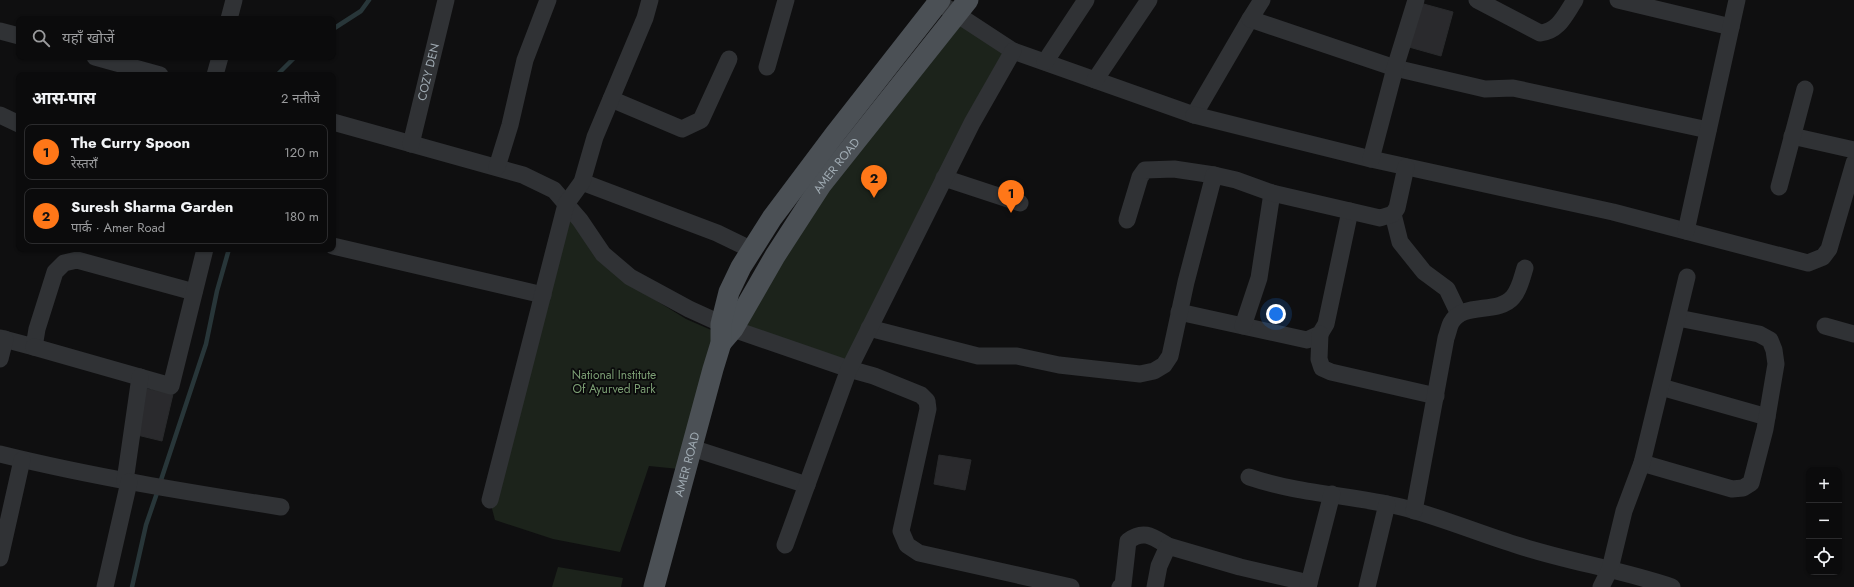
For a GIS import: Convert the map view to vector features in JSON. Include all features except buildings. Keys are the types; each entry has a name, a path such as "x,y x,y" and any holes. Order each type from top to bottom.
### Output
{"main road":[{"name":"AMER ROAD","path":"654,587 725,332 729,292 741,267 772,218 834,134 938,1"},
{"name":"AMER ROAD","path":"725,332 821,185 962,7"}],"street":[{"path":"231,16 234,0"},
{"name":"COZY DEN","path":"411,144 446,0"},
{"path":"497,167 510,125 525,60 548,0"},
{"path":"490,500 566,204 582,182 595,137 645,18 650,0"},
{"path":"766,67 786,0"},
{"path":"1045,62 1086,0"},
{"path":"1095,80 1149,0"},
{"path":"1194,115 1262,0"},
{"path":"1371,159 1394,68 1416,0"},
{"path":"1477,0 1540,33 1549,32 1558,26 1575,0"},
{"path":"1618,0 1731,27"},
{"path":"1686,231 1737,0"},
{"path":"938,1 962,7 1013,51 1194,115 1371,159 1613,212 1808,263 1823,258 1829,249 1854,163"},
{"path":"1250,19 1394,68 1485,89 1513,88 1708,130"},
{"path":"0,31 16,35"},
{"path":"785,545 849,369 972,123 1013,51"},
{"path":"611,99 682,129 701,120 729,59"},
{"path":"106,60 149,72"},
{"path":"216,72 219,60"},
{"path":"1779,187 1805,89"},
{"path":"0,115 16,123"},
{"path":"336,123 523,175 554,190 580,220 603,254 630,277 683,306 725,332 874,376 921,395 928,401 928,409 901,531 907,545 919,553 1071,587"},
{"path":"1792,136 1854,150"},
{"path":"1127,220 1140,177 1145,170 1174,169 1214,175 1236,180 1272,193 1380,218 1393,214 1397,208 1406,167"},
{"path":"869,328 978,356 1017,356 1059,364 1140,374 1154,371 1164,365 1170,356 1179,312 1214,175"},
{"path":"944,178 1020,203"},
{"path":"582,182 710,230 752,250"},
{"path":"1244,326 1259,278 1272,193"},
{"path":"1350,211 1326,324 1320,334 1319,359 1322,368 1331,372 1436,396"},
{"path":"1393,214 1400,242 1424,272 1447,289 1459,314"},
{"path":"336,247 543,295"},
{"path":"0,359 2,339 171,386 204,252"},
{"path":"34,347 37,329 55,272 64,263 77,260 194,292"},
{"path":"1414,511 1446,338 1452,323 1459,314 1502,304 1513,298 1518,289 1525,268"},
{"path":"1601,587 1610,569 1624,511 1642,463 1687,277"},
{"path":"1179,312 1307,340 1320,334"},
{"path":"1642,463 1732,489 1744,488 1751,483 1767,417 1776,364 1774,350 1770,340 1759,334 1678,318"},
{"path":"1825,326 1854,334"},
{"path":"105,587 132,482 140,377"},
{"path":"1661,387 1767,417"},
{"path":"692,448 807,485"},
{"path":"0,454 22,460 132,482 281,506"},
{"path":"0,558 22,460"},
{"path":"1250,477 1273,485 1387,504 1414,511 1520,547 1587,565 1610,569 1672,587"},
{"path":"1120,587 1123,585 1128,541 1136,535 1145,535 1168,546 1309,585 1332,494"},
{"path":"1367,587 1387,504"},
{"path":"1155,587 1159,566 1168,546"}],"green space":[{"path":"958,19 1006,51 847,364 746,328 777,260"},
{"name":"National Institute Of Ayurved Park","path":"569,217 644,293 686,319 718,333 679,469 649,466 620,552 553,539 495,520 491,505"},
{"path":"558,567 623,578 621,587 552,587"}],"waterway":[{"path":"336,27 361,11 369,0"},
{"path":"280,72 292,60"},
{"path":"160,483 206,344 217,291 228,252"},
{"path":"132,587 146,525 158,490"}],"place":[{"name":"Suresh Sharma Garden","path":"874,198"},
{"name":"The Curry Spoon","path":"1011,213"}]}
